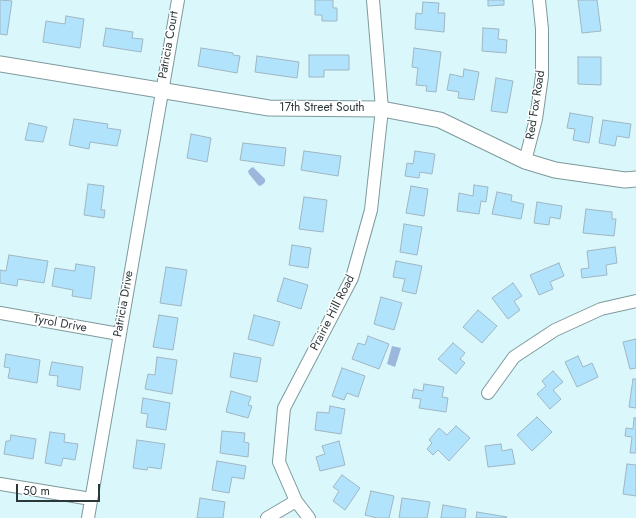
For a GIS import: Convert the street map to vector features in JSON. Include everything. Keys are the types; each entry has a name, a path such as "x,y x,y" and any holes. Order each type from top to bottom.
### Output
{"street":[{"name":"Patricia Court","path":"161,91 178,0"},
{"name":"Prairie Hill Road","path":"309,518 296,501 279,462 284,408 352,278 371,210 382,109 373,0"},
{"name":"Red Fox Road","path":"525,161 536,118 542,76 542,29 539,0"},
{"name":"17th Street South","path":"0,64 269,108 382,109 440,120 525,161 555,170 624,180 636,179"},
{"name":"Patricia Drive","path":"88,518 161,91"},
{"path":"488,393 514,357 555,330 601,309 636,301"},
{"name":"Tyrol Drive","path":"0,314 119,334"},
{"path":"0,484 91,499"},
{"path":"266,518 296,501"}],"water":[{"path":"253,167 265,179 265,182 262,185 259,186 249,174 248,171"},
{"path":"392,346 401,348 395,367 387,364"}],"building":[{"path":"0,0 12,1 7,35 0,34"},
{"path":"315,0 333,0 333,8 337,8 337,21 322,21 322,15 315,15"},
{"path":"488,0 504,0 504,5 488,6"},
{"path":"578,0 597,0 601,31 582,33"},
{"path":"423,2 439,3 438,13 445,13 444,32 415,29 416,13 422,14"},
{"path":"66,16 84,19 80,48 43,42 46,21 65,24"},
{"path":"106,28 133,32 132,38 143,39 141,52 103,46"},
{"path":"483,28 499,29 498,39 507,40 506,53 482,51"},
{"path":"201,48 233,53 233,55 240,56 237,73 198,66"},
{"path":"414,48 441,52 436,92 426,91 427,86 416,85 418,68 412,67"},
{"path":"309,55 349,55 349,70 324,70 324,77 309,77"},
{"path":"257,56 299,62 297,78 255,72"},
{"path":"578,57 601,57 601,85 578,84"},
{"path":"464,69 479,72 474,100 458,98 459,92 447,90 450,74 463,77"},
{"path":"496,78 513,81 507,113 491,111"},
{"path":"570,113 593,117 589,143 573,140 575,129 567,128"},
{"path":"74,119 108,124 107,128 121,130 117,146 90,142 89,149 69,145"},
{"path":"603,120 631,124 629,138 617,136 615,146 599,143"},
{"path":"29,123 47,127 43,142 25,140"},
{"path":"191,134 211,138 207,162 187,158"},
{"path":"243,143 286,148 284,166 240,160"},
{"path":"304,151 341,156 338,176 301,170"},
{"path":"415,151 435,154 432,174 420,172 419,178 405,176 407,163 413,164"},
{"path":"88,184 104,186 101,210 105,210 104,218 84,215"},
{"path":"474,185 488,187 486,202 481,201 479,214 457,211 459,193 473,196"},
{"path":"411,186 428,189 424,216 406,213"},
{"path":"497,192 512,195 511,201 524,204 521,219 492,214"},
{"path":"304,197 327,200 323,232 299,229"},
{"path":"537,202 562,206 560,219 550,217 549,225 534,223"},
{"path":"586,209 612,212 612,219 616,219 614,236 583,233"},
{"path":"404,224 422,227 417,255 400,252"},
{"path":"292,245 311,248 308,268 289,265"},
{"path":"615,247 617,263 606,265 607,275 582,278 581,269 589,268 587,251"},
{"path":"9,255 48,261 44,283 18,279 17,286 0,283 0,270 6,271"},
{"path":"396,261 422,266 416,294 402,291 405,279 393,277"},
{"path":"559,263 564,276 550,282 553,289 539,295 530,275"},
{"path":"76,264 95,267 91,299 72,296 73,290 52,286 55,268 75,271"},
{"path":"166,267 187,270 181,306 160,303"},
{"path":"284,278 308,285 301,309 277,301"},
{"path":"513,283 522,296 514,301 520,310 508,319 492,298"},
{"path":"381,297 402,303 394,330 374,324"},
{"path":"478,310 497,326 482,343 463,327"},
{"path":"159,315 178,318 173,350 153,347"},
{"path":"254,315 280,322 273,346 248,339"},
{"path":"368,336 389,344 379,369 352,359 358,343 365,345"},
{"path":"636,339 636,368 630,369 623,342"},
{"path":"453,343 465,353 460,359 465,363 456,374 438,359"},
{"path":"234,353 261,358 257,382 230,377"},
{"path":"6,354 40,360 37,383 8,378 10,368 4,367"},
{"path":"578,356 583,367 592,363 598,377 577,387 565,362"},
{"path":"157,357 177,360 172,394 145,389 148,374 155,375"},
{"path":"52,362 83,367 80,390 57,386 58,376 49,375"},
{"path":"342,368 365,376 358,397 347,393 344,400 332,396"},
{"path":"553,371 563,382 553,390 561,399 550,409 537,394 546,386 542,381"},
{"path":"633,379 636,379 636,408 629,407"},
{"path":"424,384 444,387 442,397 448,398 446,412 419,408 421,399 412,398 414,389 423,391"},
{"path":"231,391 251,397 248,405 252,406 248,418 226,412"},
{"path":"143,398 170,403 166,430 146,427 148,414 141,413"},
{"path":"330,406 345,409 341,434 315,430 317,412 329,413"},
{"path":"537,417 552,432 532,451 517,435"},
{"path":"634,418 636,418 636,453 630,453 632,437 625,436 626,428 633,429"},
{"path":"456,426 470,438 449,461 438,450 433,455 427,449 432,443 429,440 439,428 447,435"},
{"path":"222,431 245,433 244,442 249,443 248,457 220,453"},
{"path":"50,432 65,434 64,442 78,444 75,460 63,458 61,466 45,463"},
{"path":"11,435 36,439 33,459 4,454 6,441 10,441"},
{"path":"137,440 165,444 161,469 148,467 147,470 133,468"},
{"path":"339,441 345,465 320,471 316,457 325,454 322,446"},
{"path":"501,444 502,451 512,449 515,464 488,467 485,446"},
{"path":"217,461 246,466 244,479 232,477 229,493 212,490"},
{"path":"627,464 636,465 636,496 623,494"},
{"path":"342,475 360,488 345,510 333,501 339,491 333,487"},
{"path":"371,491 394,496 389,518 377,518 365,515"},
{"path":"200,498 225,502 223,518 197,518"},
{"path":"402,498 430,502 427,518 399,518"},
{"path":"443,505 466,509 465,518 441,518"},
{"path":"477,512 507,517 476,518"}]}
